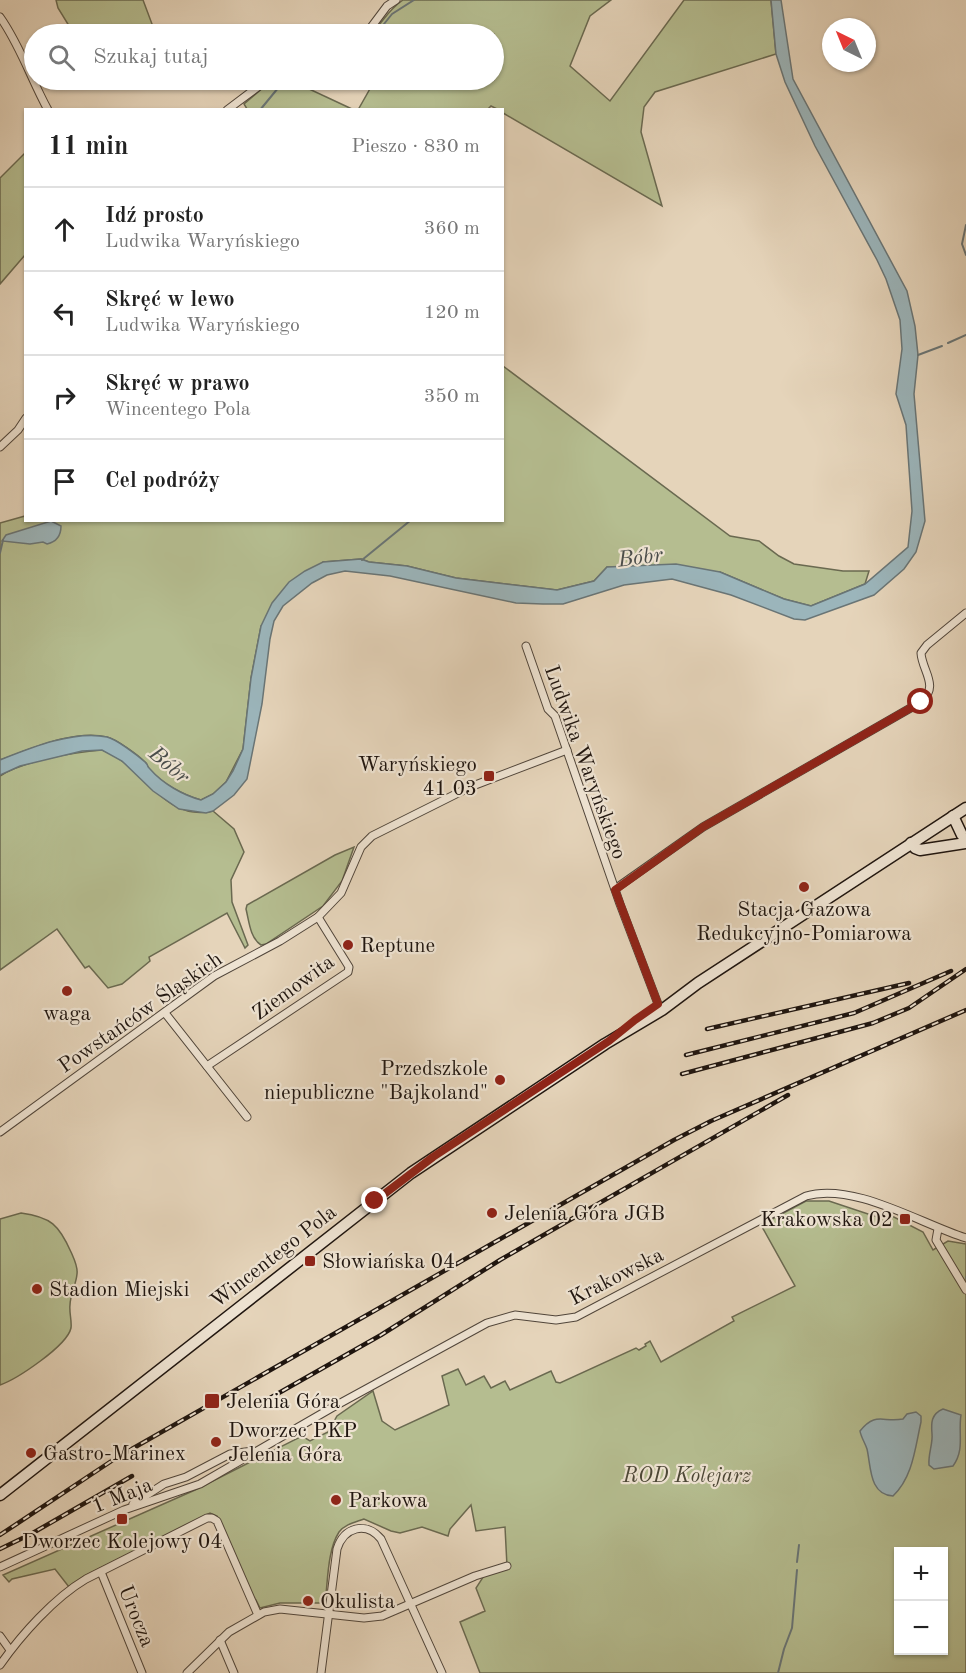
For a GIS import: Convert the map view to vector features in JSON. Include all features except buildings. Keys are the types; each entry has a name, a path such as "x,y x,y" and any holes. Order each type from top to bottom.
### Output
{"street":[{"path":"374,24 387,6 396,0"},
{"path":"0,17 24,61"},
{"path":"38,90 47,108"},
{"path":"230,108 254,90"},
{"path":"0,447 24,421"},
{"name":"Ludwika Waryńskiego","path":"615,890 703,827 921,702 928,694 931,684 921,653 927,645 966,613"},
{"name":"Ludwika Waryńskiego","path":"526,646 548,710 555,716 657,1009"},
{"name":"Powstańców Śląskich","path":"0,1132 214,976 257,954 318,917 341,893 361,847 372,836 470,787 567,750"},
{"name":"Wincentego Pola","path":"0,1495 411,1173 609,1041 635,1020 657,1009 674,994 695,984 966,808"},
{"path":"911,843 920,850 966,842 953,816"},
{"name":"Ziemowita","path":"207,1066 348,972 349,967 318,917"},
{"path":"165,1013 247,1117"},
{"name":"Krakowska","path":"255,1451 487,1323 515,1315 556,1320 576,1317 806,1196 827,1193 879,1203 938,1229 966,1238"},
{"path":"938,1229 936,1240 966,1290"},
{"path":"124,1510 164,1484 186,1477 230,1454 255,1451"},
{"name":"1 Maja","path":"0,1567 124,1510 200,1484 255,1451"},
{"path":"5,1673 0,1666 10,1650 69,1590 86,1579 207,1518 217,1521 258,1615"},
{"path":"321,1673 339,1543 346,1534 357,1528 367,1528 381,1539 442,1673"},
{"path":"187,1673 220,1640 258,1615 280,1609 329,1616 364,1618 382,1616 475,1576 507,1566"},
{"name":"Urocza","path":"101,1572 142,1673"},
{"path":"0,1636 10,1650"},
{"path":"220,1640 234,1673"}],"green space":[{"path":"56,0 143,0 152,24 68,24"},
{"path":"403,0 611,0 590,16 570,66 610,101 684,0 771,0 776,54 655,92 644,107 641,132 662,206 504,114 504,108 491,106 489,108 359,108 369,90 504,90 504,24 379,24"},
{"path":"260,90 311,90 350,108 246,108 244,104"},
{"path":"24,154 24,256 0,284 0,178"},
{"path":"504,367 730,536 759,541 794,564 843,571 869,571 865,584 811,606 784,599 720,572 607,567 594,581 557,590 456,578 407,566 361,559 323,562 261,626 251,678 243,749 226,782 213,794 201,800 161,780 137,755 107,737 94,735 67,738 0,760 0,523 24,516 24,522 504,522"},
{"path":"102,750 130,767 167,801 180,808 196,812 213,811 234,829 244,852 231,880 232,902 248,945 245,948 227,913 149,957 150,961 122,984 108,988 89,966 85,968 57,929 0,970 0,776 35,762 63,755"},
{"path":"354,847 342,881 323,906 266,944 261,945 257,942 250,929 247,905 335,855"},
{"name":"ROD Kolejarz","path":"806,1201 829,1201 880,1218 892,1216 923,1232 933,1250 948,1241 966,1244 966,1673 480,1673 460,1622 485,1611 476,1588 485,1574 507,1566 505,1527 476,1531 471,1505 450,1529 448,1536 422,1527 400,1533 364,1519 344,1527 339,1532 332,1548 325,1603 280,1603 260,1608 256,1600 252,1601 217,1516 210,1513 83,1577 69,1587 55,1569 12,1579 9,1582 3,1575 195,1490 302,1436 310,1441 328,1432 337,1416 373,1391 382,1421 395,1430 449,1405 442,1376 458,1369 466,1385 484,1376 491,1388 505,1381 510,1390 551,1371 556,1382 560,1383 636,1348 639,1350 650,1341 661,1362 734,1321 732,1317 795,1286 761,1225"},
{"name":"Stadion Miejski","path":"21,1213 40,1217 53,1224 62,1235 73,1257 77,1271 70,1301 71,1328 61,1344 29,1369 0,1385 0,1219"}],"water":[{"path":"771,0 781,0 793,79 907,291 915,326 918,355 914,394 925,521 916,552 904,569 874,595 805,620 794,619 731,595 672,579 624,585 563,604 543,604 516,603 390,576 345,571 327,575 312,583 283,606 274,621 262,704 247,779 234,795 213,811 206,813 179,809 153,791 122,761 102,750 82,751 20,766 0,775 0,760 52,741 94,735 111,738 121,744 145,762 167,784 180,792 201,800 213,794 226,782 243,749 251,678 261,626 272,603 289,582 323,562 361,559 407,566 456,578 557,590 594,581 607,567 676,564 720,572 784,599 811,606 865,584 908,547 912,511 906,425 896,394 902,349 900,320 877,260 815,146 785,82 776,54"},
{"path":"48,522 61,526 59,536 47,544 2,541 6,535"},
{"path":"943,1409 961,1415 960,1448 953,1466 934,1469 929,1465 932,1423 936,1413"},
{"path":"916,1412 921,1416 921,1422 909,1471 893,1496 885,1494 875,1485 867,1449 860,1431 875,1419 903,1419 907,1414"}],"waterway":[{"path":"384,24 392,14 414,0"},
{"path":"262,108 276,90"},
{"path":"966,225 962,244 966,255"},
{"path":"948,343 966,335"},
{"path":"918,355 942,346"},
{"path":"362,560 409,522"},
{"path":"0,553 3,540"},
{"path":"797,1562 799,1545"},
{"path":"778,1673 792,1628 797,1570"}],"railway":[{"path":"682,1074 873,1023 909,1008 966,969"},
{"path":"686,1055 854,1013 951,971"},
{"path":"707,1029 909,983"},
{"path":"0,1535 116,1458 674,1140 711,1121 966,1010"},
{"path":"270,1398 381,1335 500,1260 788,1095"},
{"path":"0,1549 31,1534 132,1476"}],"place":[{"name":"Waryńskiego 41 03","path":"489,776"},
{"name":"Stacja Gazowa Redukcyjno-Pomiarowa","path":"804,887"},
{"name":"Reptune","path":"348,945"},
{"name":"waga","path":"67,991"},
{"name":"Przedszkole niepubliczne \"Bajkoland\"","path":"500,1080"},
{"name":"Jelenia Góra JGB","path":"492,1213"},
{"name":"Krakowska 02","path":"905,1219"},
{"name":"Słowiańska 04","path":"310,1261"},
{"name":"Stadion Miejski","path":"37,1289"},
{"name":"Jelenia Góra","path":"212,1401"},
{"name":"Dworzec PKP Jelenia Góra","path":"216,1442"},
{"name":"Gastro-Marinex","path":"31,1453"},
{"name":"Parkowa","path":"336,1500"},
{"name":"Dworzec Kolejowy 04","path":"122,1519"},
{"name":"Okulista","path":"308,1601"}],"route":[{"path":"375,1201 433,1157 609,1041 658,1004 615,890 703,827 921,702"}],"water label":[{"name":"Bóbr","path":"640,556"},
{"name":"Bóbr","path":"170,764"}]}
